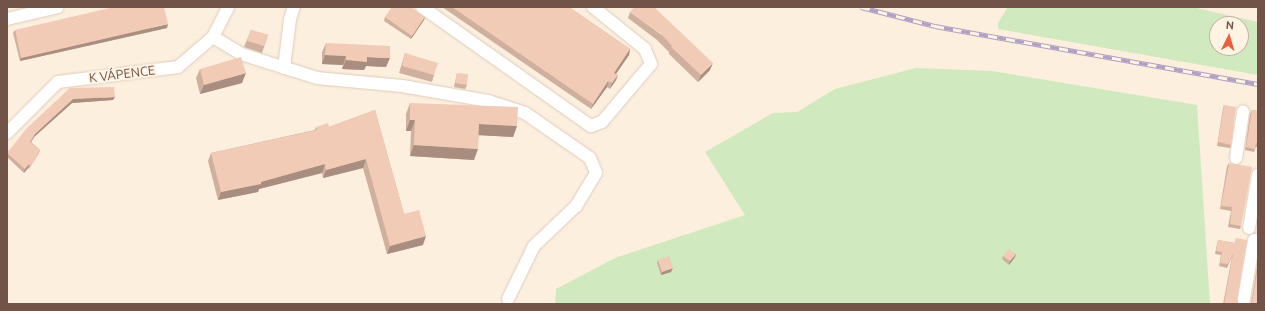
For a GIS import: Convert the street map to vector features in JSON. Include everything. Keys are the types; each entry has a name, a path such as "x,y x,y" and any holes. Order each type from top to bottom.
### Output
{"street":[{"path":"7,19 58,7"},
{"name":"K VÁPENCE","path":"7,133 58,82 178,66 213,37 228,7"},
{"path":"284,68 290,19 294,7"},
{"path":"422,7 591,126 602,122 651,64 645,49 593,7"},
{"path":"213,37 241,54 317,78 402,86 488,100 526,113 590,158 596,173 576,206 534,246 508,299"},
{"path":"1236,158 1243,112"},
{"path":"1249,228 1258,175"},
{"path":"1243,304 1254,240"}],"green space":[{"path":"1008,7 1192,7 1232,16 1209,16 1209,56 1249,56 1249,20 1258,22 1258,75 998,29 998,23"},
{"path":"916,68 992,71 1197,105 1210,304 555,304 556,289 615,258 745,215 705,152 773,113 797,112 835,89"}],"building":[{"path":"114,7 164,7 168,24 21,58 15,30"},
{"path":"392,7 411,7 425,17 412,36 385,17"},
{"path":"452,7 569,7 630,49 614,73 618,75 612,83 608,81 593,104"},
{"path":"634,7 654,7 713,63 701,75 671,47 672,46 660,33 630,12"},
{"path":"251,30 268,35 264,46 247,41"},
{"path":"326,43 390,46 390,58 367,57 367,62 346,60 346,56 325,55"},
{"path":"405,53 438,63 434,75 402,66"},
{"path":"241,57 246,73 204,85 200,69"},
{"path":"457,73 468,74 467,85 455,83"},
{"path":"114,87 115,97 73,99 35,134 30,142 40,150 31,166 29,164 25,169 7,153 27,128 70,88"},
{"path":"410,103 518,107 517,126 479,124 478,149 414,145 415,120 410,120"},
{"path":"1224,105 1236,107 1231,145 1218,142"},
{"path":"375,110 404,214 419,210 426,236 390,246 366,159 326,170 325,164 261,182 261,184 221,192 211,153 317,130 316,127 328,123 329,127"},
{"path":"1252,110 1258,111 1258,144 1256,143 1255,149 1246,147"},
{"path":"1229,163 1252,167 1241,226 1230,224 1232,207 1221,206"},
{"path":"1236,238 1247,240 1237,300 1239,304 1224,304 1233,254 1228,264 1220,263 1222,252 1216,251 1218,240 1235,243"},
{"path":"1009,249 1016,254 1010,261 1003,256"},
{"path":"669,256 673,268 662,272 658,260"},
{"path":"1258,265 1258,304 1250,304 1252,302"}],"railway":[{"path":"861,7 935,26 1258,84"}]}
